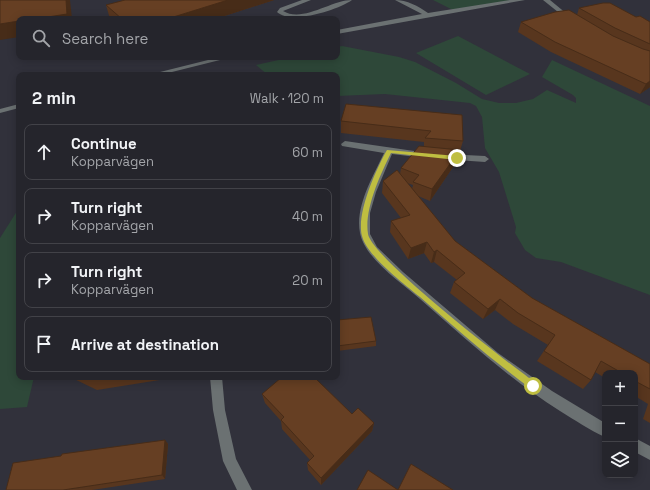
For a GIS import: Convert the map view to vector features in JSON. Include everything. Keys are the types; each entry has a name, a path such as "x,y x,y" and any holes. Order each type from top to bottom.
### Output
{"street":[{"path":"287,16 280,12 282,9 308,0"},
{"path":"301,16 349,0"},
{"path":"398,0 419,9 427,15"},
{"path":"340,31 427,15 522,0"},
{"path":"546,0 574,21"},
{"path":"173,72 218,60"},
{"path":"0,111 16,107"},
{"path":"345,144 389,151 485,159"},
{"path":"389,151 370,195 364,227 365,236 369,244 401,277 493,356 567,408 602,428"},
{"path":"216,380 219,410 230,461 245,490"},
{"path":"638,448 650,454"}],"green space":[{"path":"433,0 522,0 453,10"},
{"path":"458,36 530,74 486,95 416,53"},
{"path":"340,46 399,57 415,62 456,83 482,99 499,103 516,103 533,99 547,90 576,103 576,98 573,95 542,77 552,60 650,106 650,295 561,262 536,258 525,250 515,233 516,227 499,172 485,148 482,117 476,106 470,103 385,94 340,96 340,72 264,72 256,65 278,60 340,60"},
{"path":"16,213 16,380 33,380 27,407 0,409 0,238"}],"building":[{"path":"0,0 66,0 67,14 54,16 16,16 16,21 0,24"},
{"path":"125,0 228,0 177,16 119,16 106,5"},
{"path":"610,3 636,17 640,16 650,22 650,44 615,28 579,8"},
{"path":"569,10 613,36 650,51 650,81 646,84 555,42 521,22 555,12"},
{"path":"346,104 462,115 463,141 425,138 431,131 341,121"},
{"path":"419,146 460,150 432,189 413,182 419,175 401,168"},
{"path":"397,170 455,241 532,298 650,364 650,389 638,383 638,370 617,370 601,361 591,380 544,351 555,335 518,313 500,299 488,309 454,282 465,273 437,250 434,252 427,242 411,248 391,221 410,215 383,181"},
{"path":"371,317 376,341 340,346 340,320"},
{"path":"278,380 317,380 352,414 358,408 374,423 321,478 307,463 314,456 281,420 284,417 262,394"},
{"path":"165,440 162,475 63,490 6,490 13,463 61,456 62,454"},
{"path":"411,464 453,490 398,490"},
{"path":"368,470 398,490 357,490"}],"route":[{"path":"457,158 389,151 370,195 364,227 365,236 377,254 401,277 493,356 533,386"}]}
